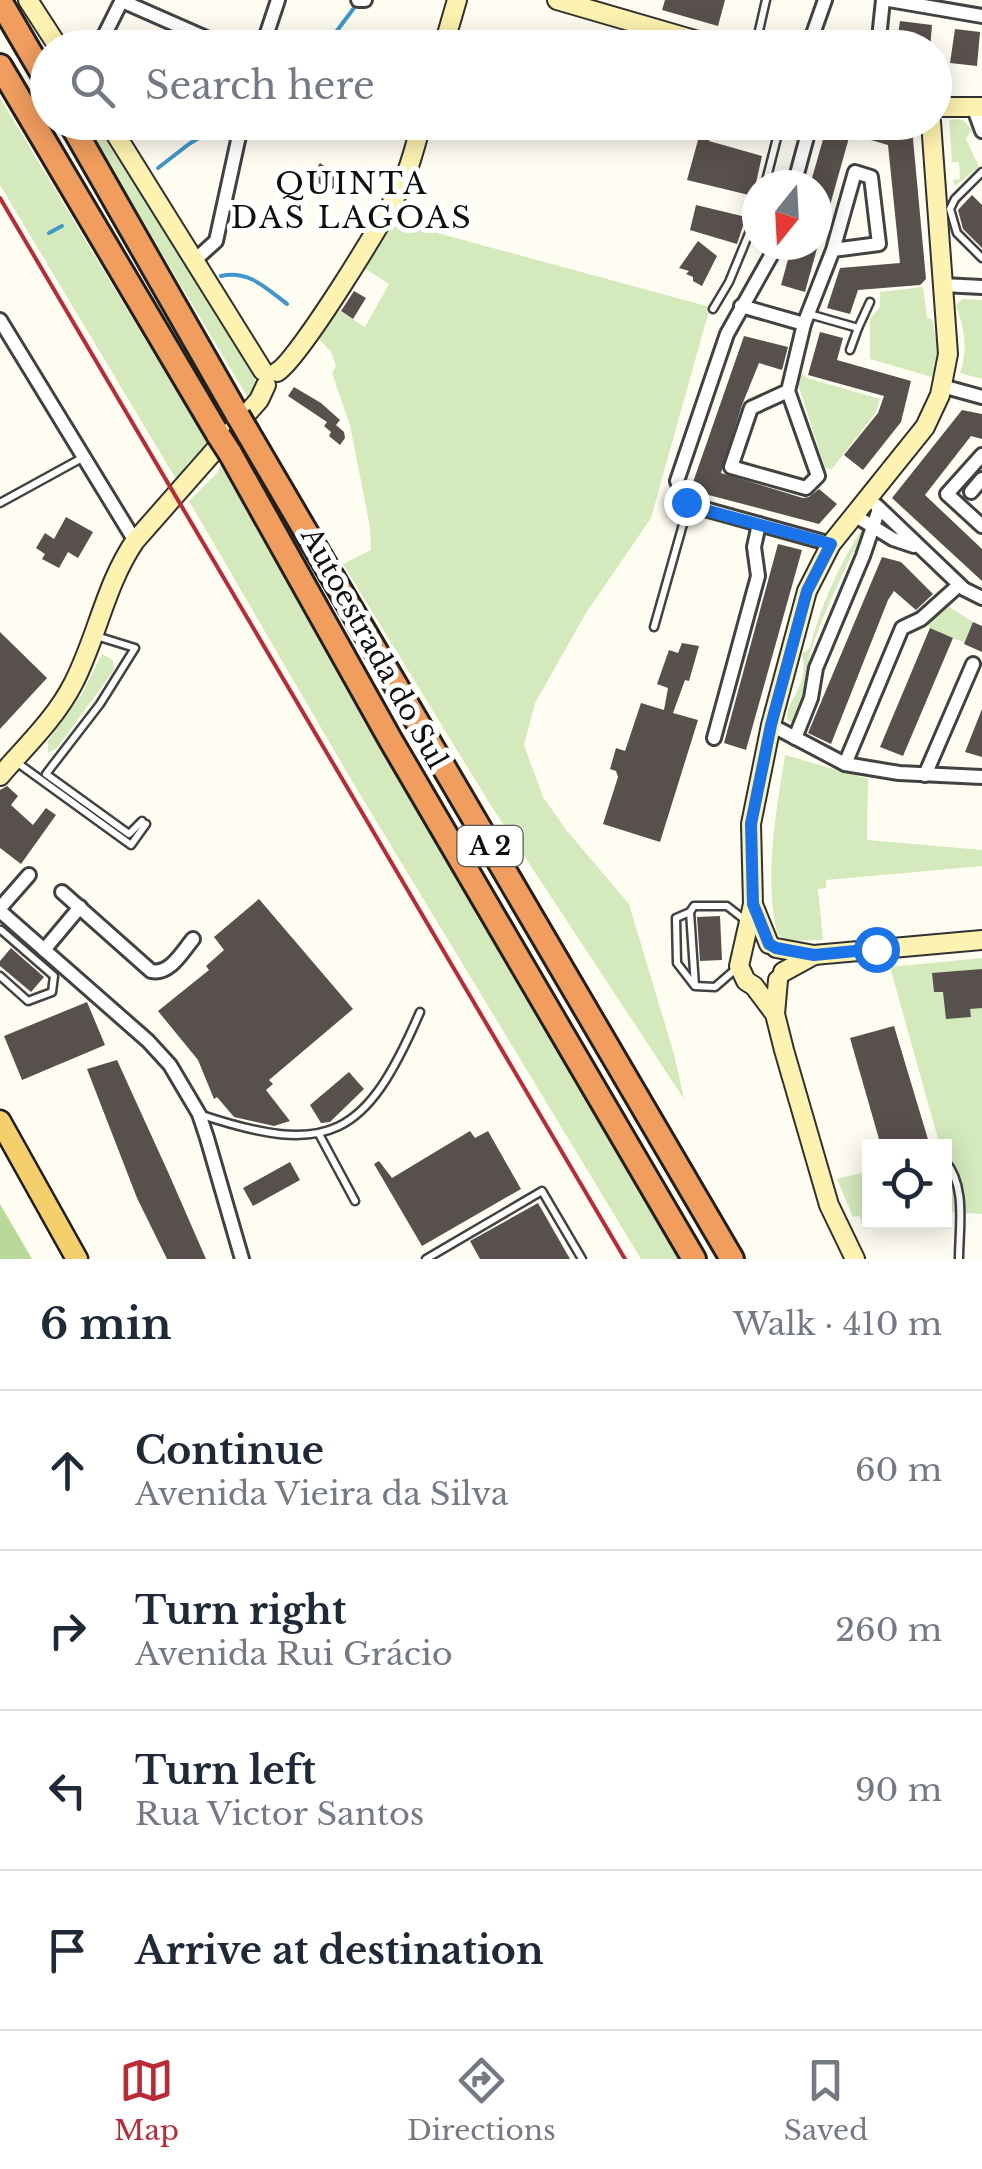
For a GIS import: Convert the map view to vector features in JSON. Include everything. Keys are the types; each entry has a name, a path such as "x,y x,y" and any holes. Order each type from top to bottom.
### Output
{"highway":[{"path":"0,1 30,52"},
{"name":"Autoestrada do Sul","path":"0,66 30,117"},
{"name":"Autoestrada do Sul","path":"44,140 224,444 390,740 694,1259"},
{"name":"Autoestrada do Sul","path":"80,140 732,1259"}],"main road":[{"path":"0,1122 78,1259"}],"street":[{"path":"107,30 122,0 189,30"},
{"path":"268,30 278,0"},
{"path":"448,30 457,0"},
{"path":"557,0 608,9 669,30"},
{"path":"814,30 825,0"},
{"path":"881,30 886,0 924,3 982,16"},
{"path":"31,1 48,30"},
{"path":"952,107 978,106 982,131"},
{"path":"119,140 269,376"},
{"path":"195,260 216,241 238,140"},
{"path":"0,776 45,726 73,684 120,562 260,400 269,376 284,368 304,342 402,183 416,140"},
{"path":"798,170 807,140"},
{"path":"776,1014 741,974 753,904 751,824 771,725 807,591 831,544 854,515 874,503 925,426 942,386 948,354 932,140"},
{"path":"788,392 751,408 731,467 806,488 818,476 788,392 806,319 833,250 855,172 871,176 879,244 833,250"},
{"path":"770,260 727,334 677,477 678,489 689,504 831,544"},
{"path":"943,285 982,287"},
{"path":"741,306 806,319"},
{"path":"0,320 135,541"},
{"path":"942,386 982,397"},
{"path":"982,455 947,494 982,526"},
{"path":"971,492 982,479"},
{"path":"795,738 816,668 872,531 874,503"},
{"path":"874,503 959,584 982,598"},
{"path":"854,515 872,531 921,549"},
{"path":"714,738 758,576 754,547 760,524"},
{"path":"845,764 902,628 921,619 959,584"},
{"path":"926,775 972,664"},
{"path":"771,725 845,764 926,775 982,777"},
{"path":"28,875 0,909 148,1041 170,1066 199,1114 242,1259"},
{"path":"62,892 146,968 158,973 166,970 193,939"},
{"path":"753,904 784,964 776,1014 829,1205 854,1259"},
{"path":"44,950 80,908"},
{"path":"742,958 752,944 814,955 982,940"},
{"path":"754,986 762,987 814,955"}],"lane":[{"path":"759,30 766,0"},
{"path":"770,170 777,140"},
{"path":"982,172 954,199 950,209 957,233 982,258"},
{"path":"714,309 742,252"},
{"path":"850,350 870,302"},
{"path":"806,319 858,328"},
{"path":"0,503 84,457"},
{"path":"654,627 689,504"},
{"path":"14,760 130,844 144,822 130,834 46,774 100,704 135,648 92,635"},
{"path":"742,958 716,987 695,986 677,963 676,918 694,906 727,906 749,924"},
{"path":"690,912 695,986"},
{"path":"0,976 28,1001 52,992 54,976 1,930"},
{"path":"199,1114 270,1134 319,1134 352,1118 374,1100 404,1050 420,1012"},
{"path":"319,1134 356,1202"},
{"path":"952,1170 959,1187 959,1259"},
{"path":"426,1259 542,1191 582,1259"}],"green space":[{"path":"0,98 209,446 188,462 179,484 0,185"},
{"path":"952,120 963,120 972,130 966,139 979,167 955,186 953,180 960,179 959,162 952,162"},
{"path":"94,140 110,140 184,254 258,385 251,403"},
{"path":"390,220 710,307 651,518 586,613 535,703 524,745 543,797 629,904 684,1099 490,804 343,564 371,550 370,527 350,425 332,373 336,366 331,352 319,339 338,310 365,327 389,284 363,267"},
{"path":"923,287 927,318 932,319 938,349 932,377 870,359 870,319 880,307 880,292"},
{"path":"962,299 982,300 982,379 960,373 964,340 956,306"},
{"path":"798,371 807,378 880,399 876,412 832,469 825,468 797,381"},
{"path":"221,465 366,725 681,1259 641,1259 352,781 189,501"},
{"path":"862,529 859,551 853,552 815,638 797,723 788,721 789,707 803,676 802,654 810,648 831,587"},
{"path":"940,601 973,622 965,643 930,628 923,617"},
{"path":"102,654 113,660 114,670 57,748 48,753 48,741 82,694"},
{"path":"785,755 868,779 867,840 982,850 982,866 826,880 826,888 818,889 823,940 787,941 777,934 772,890 773,844"},
{"path":"982,958 982,1214 952,1212 952,1139 938,1139 890,967"},
{"path":"862,1173 862,1222 859,1216 853,1217 837,1179"},
{"path":"0,1204 32,1259 0,1259"}],"building":[{"path":"665,0 725,0 718,26 662,10"},
{"path":"900,21 932,25 932,30 899,30"},
{"path":"955,29 980,32 977,66 952,63"},
{"path":"698,140 762,156 759,170 742,170 742,193 687,180"},
{"path":"823,140 848,140 832,198 832,170 814,170"},
{"path":"871,140 913,140 926,279 920,285 858,290 850,314 827,308 840,268 900,263 888,145"},
{"name":"QUINTA DAS LAGOAS","path":"320,163 341,178 331,192 310,177"},
{"path":"972,195 982,205 982,248 963,229 958,210"},
{"path":"696,205 742,216 737,244 690,230"},
{"path":"698,241 717,256 702,286 686,274 689,271 679,268"},
{"path":"788,260 814,260 805,292 781,285"},
{"path":"354,291 366,298 353,319 341,311"},
{"path":"820,332 843,338 837,360 911,381 901,422 863,470 844,455 878,413 884,396 808,375"},
{"path":"744,336 788,347 782,370 759,363 721,473 803,498 819,489 837,504 819,524 691,488"},
{"path":"294,387 340,420 336,425 345,438 340,445 329,436 331,432 324,426 327,422 288,396"},
{"path":"962,410 982,414 982,439 971,436 925,495 982,549 982,581 892,498"},
{"path":"66,517 93,532 78,558 68,552 59,568 42,559 45,554 36,548 45,533 54,539"},
{"path":"778,544 802,550 746,750 724,743"},
{"path":"882,557 901,562 933,594 916,610 894,591 831,744 808,733"},
{"path":"973,622 982,626 982,652 964,644"},
{"path":"930,628 953,638 903,756 880,747"},
{"path":"0,632 47,678 0,729"},
{"path":"682,643 699,646 689,681 685,680 673,713 698,720 660,842 603,824 618,777 610,769 616,748 625,751 641,703 664,710 668,688 657,684 669,650 678,653"},
{"path":"982,709 982,757 965,752"},
{"path":"7,786 18,796 11,805 33,825 46,808 56,815 21,864 0,848 0,790"},
{"path":"259,899 353,1009 269,1080 273,1084 266,1090 290,1121 274,1126 234,1117 217,1097 214,1099 198,1060 158,1011 209,970 206,966 224,950 214,937"},
{"path":"720,916 722,960 700,961 697,917"},
{"path":"11,948 44,977 31,992 0,966"},
{"path":"982,969 982,1008 970,1009 971,1017 946,1019 943,992 934,992 932,973"},
{"path":"87,1002 105,1045 22,1080 4,1036"},
{"path":"894,1026 928,1139 879,1139 850,1038"},
{"path":"117,1060 206,1259 167,1259 137,1198 87,1069"},
{"path":"349,1072 364,1089 330,1122 321,1123 310,1105"},
{"path":"470,1131 475,1138 488,1131 521,1189 422,1246 374,1164 379,1161 392,1178"},
{"path":"290,1162 300,1180 253,1206 243,1188"},
{"path":"538,1203 570,1259 480,1259 470,1241"}],"waterway":[{"path":"338,30 354,8"},
{"path":"158,168 196,140"},
{"path":"157,217 189,268"},
{"path":"49,233 62,226"},
{"path":"221,276 249,278 287,304"}],"railway":[{"path":"0,198 625,1259"}],"district":[{"name":"QUINTA DAS LAGOAS","path":"352,200"}],"route":[{"path":"686,502 831,544 807,591 771,725 751,824 753,904 769,944 776,948 814,955 876,949"}]}
